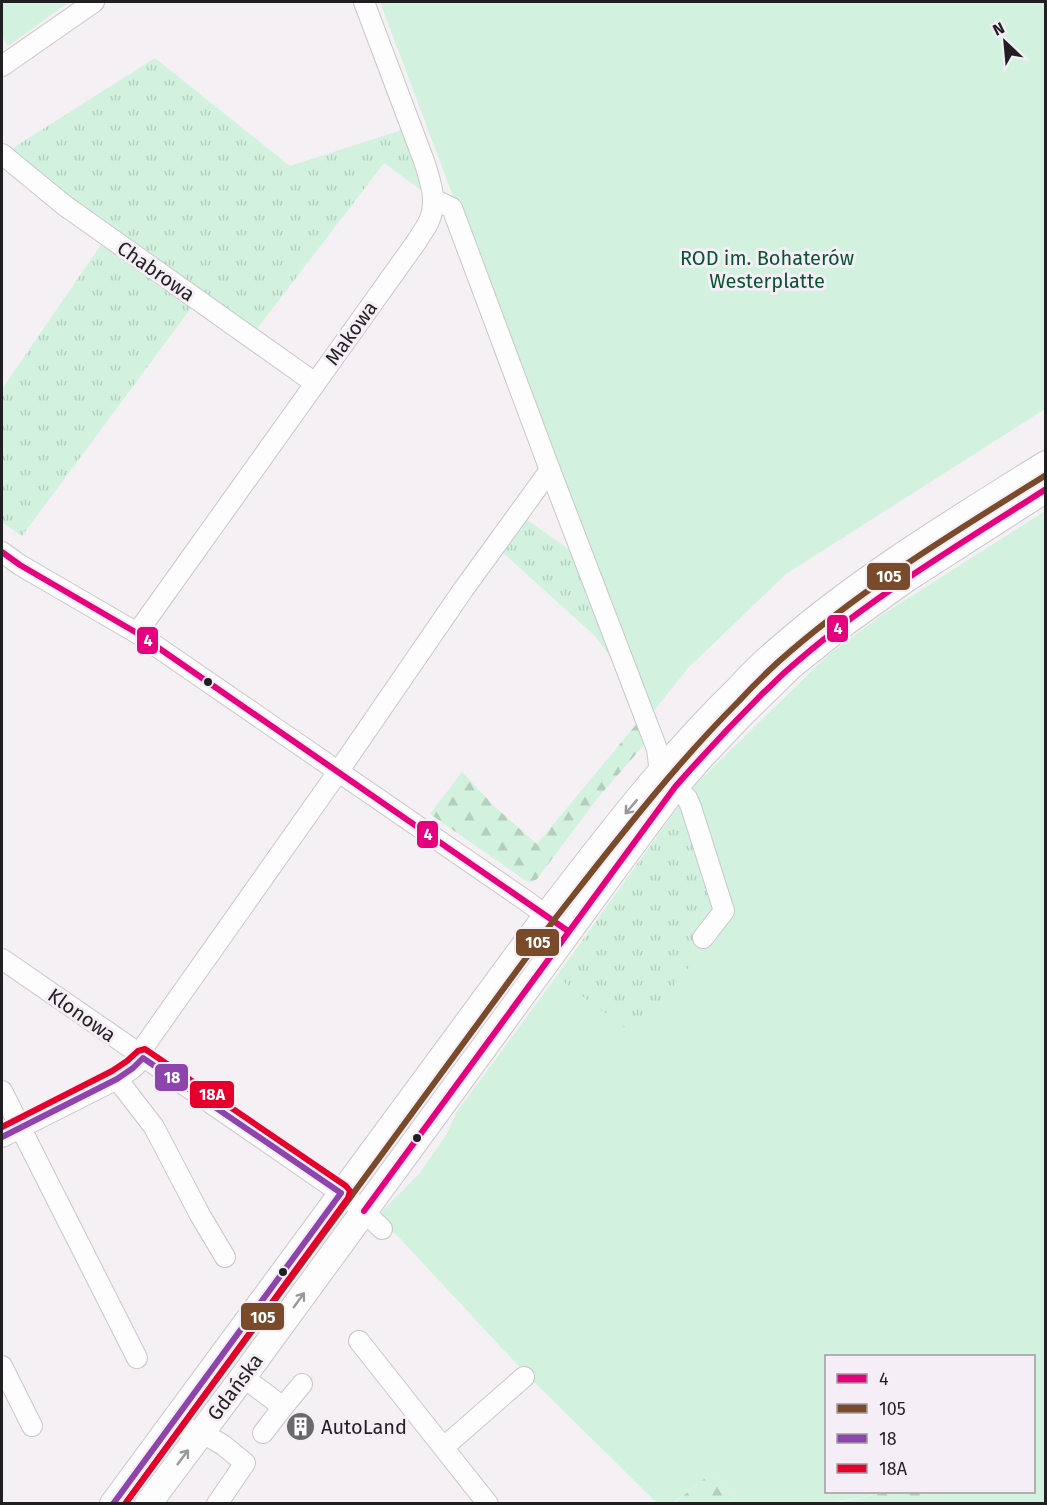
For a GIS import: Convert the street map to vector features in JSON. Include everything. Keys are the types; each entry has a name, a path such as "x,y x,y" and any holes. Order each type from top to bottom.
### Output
{"main road":[{"name":"Gdańska","path":"155,1501 201,1432 568,931 716,711 775,652 832,605 895,560 1046,464"},
{"name":"Gdańska","path":"113,1503 609,833 668,780 701,757 791,666 841,626 906,579 1046,489"}],"street":[{"path":"2,66 94,2"},
{"name":"Makowa","path":"137,633 429,222 433,199 424,160 364,2"},
{"name":"Chabrowa","path":"2,154 64,205 315,383"},
{"path":"433,199 452,208 668,780 687,798 691,807 724,911 703,938"},
{"path":"2,1137 117,1079 143,1058 143,1048 463,590 550,470"},
{"path":"2,552 20,565 137,633 568,931"},
{"name":"Klonowa","path":"2,959 341,1193"},
{"path":"117,1079 154,1126 200,1215 225,1257"},
{"path":"2,1091 136,1358"},
{"path":"341,1193 382,1229"},
{"path":"359,1341 488,1503"},
{"path":"2,1366 32,1426"},
{"path":"243,1377 283,1407"},
{"path":"444,1448 524,1377"},
{"path":"262,1433 302,1384"},
{"path":"171,1425 201,1432 223,1445 245,1463 217,1503"},
{"path":"138,1470 155,1501"}],"green space":[{"path":"2,2 69,2 8,46 2,36"},
{"name":"ROD im. Bohaterów Westerplatte","path":"380,2 1045,2 1045,409 786,574 688,668 649,717"},
{"path":"155,58 290,166 411,127 433,199 384,163 250,338 197,300 22,536 2,522 2,389 107,236 2,155"},
{"path":"1045,511 1045,1503 931,1503 922,1493 1035,1493 1035,1355 825,1355 825,1493 883,1493 831,1503 742,1503 710,1474 673,1503 657,1503 527,1375 378,1215 419,1174 447,1134 456,1113 556,977 635,1035 734,911 691,789 828,655 885,613"},
{"path":"523,517 577,555 630,697 612,659 595,636 499,549"},
{"path":"639,721 650,738 596,800 537,879 531,882 526,881 430,814 462,772 495,807 537,844"},
{"path":"691,789 734,911 635,1036 556,977"},
{"path":"710,1474 742,1503 673,1504"},
{"path":"883,1493 922,1493 931,1503 831,1504"}],"transit line":[{"name":"105","path":"125,1504 554,920 690,753 753,686 808,636 907,563 1046,475"},
{"name":"4","path":"364,1211 675,787 729,728 788,669 821,641 915,573 1046,489"},
{"name":"4","path":"2,552 20,565 137,633 568,931"},
{"name":"18A","path":"2,1127 112,1071 138,1051 145,1049 346,1186 350,1191 348,1198 125,1504"},
{"name":"18","path":"2,1137 117,1079 143,1058 341,1193 113,1504"}],"place":[{"name":"AutoLand","path":"300,1427"}]}
